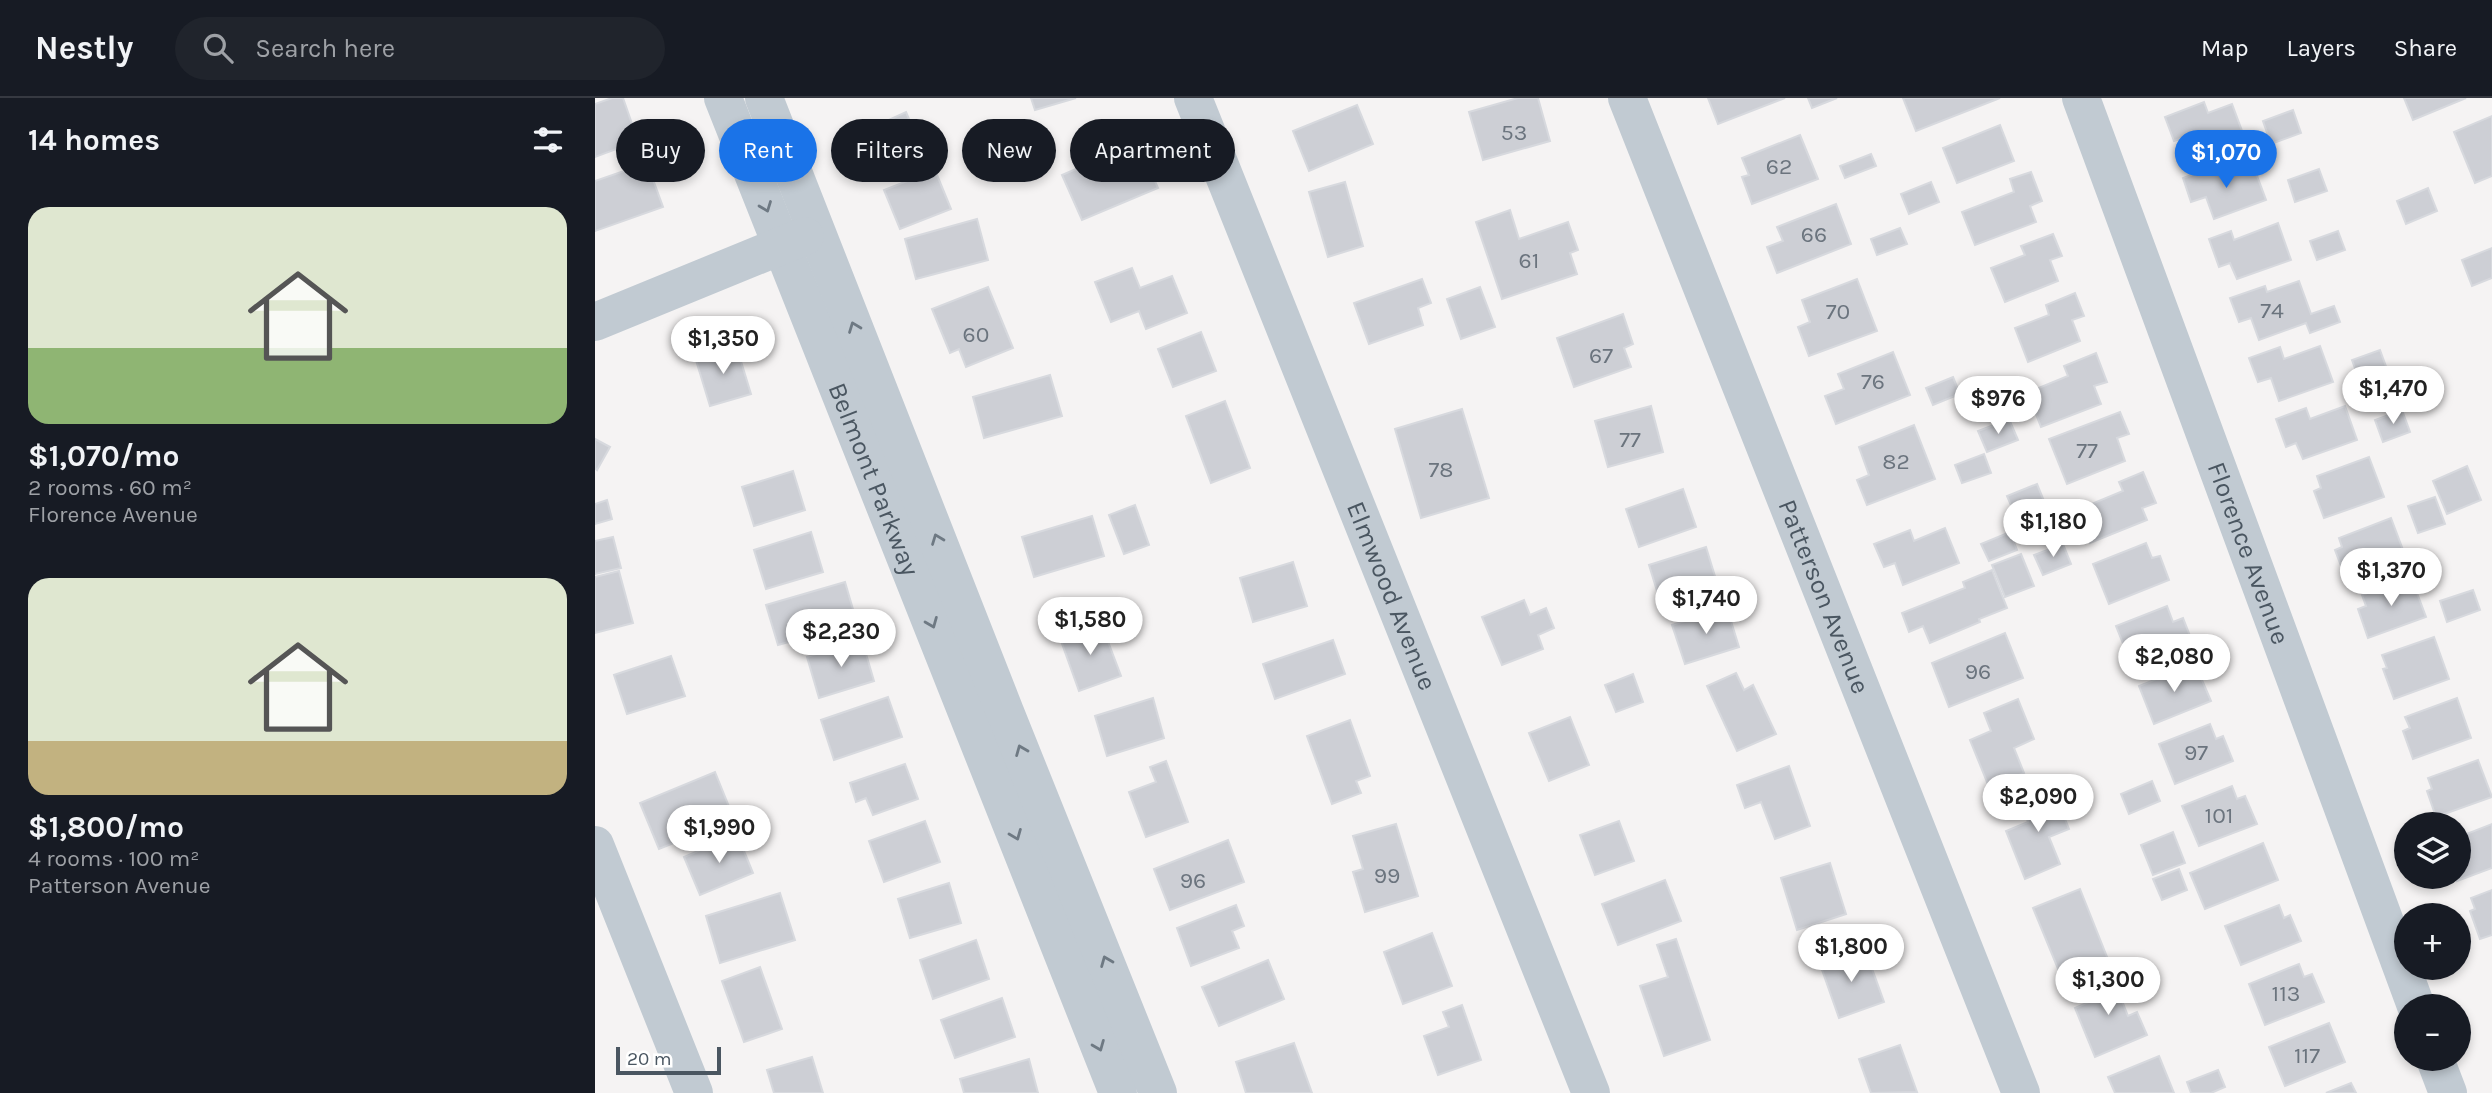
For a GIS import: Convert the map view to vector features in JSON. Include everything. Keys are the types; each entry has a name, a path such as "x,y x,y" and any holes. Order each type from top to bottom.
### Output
{"street":[{"name":"Belmont Parkway","path":"723,98 781,246 989,719 1159,1093"},
{"name":"Belmont Parkway","path":"764,98 817,231 1118,1093"},
{"name":"Elmwood Avenue","path":"1193,98 1591,1093"},
{"name":"Patterson Avenue","path":"1627,98 2021,1093"},
{"name":"Florence Avenue","path":"2081,98 2412,994"},
{"path":"595,322 817,231"},
{"path":"595,845 694,1093"},
{"path":"2440,1071 2448,1093"}],"building":[{"path":"612,98 623,98 630,119 616,119 616,149 595,157 595,104"},
{"path":"1031,98 1076,98 1035,110"},
{"path":"1518,98 1538,98 1550,141 1483,160 1469,112"},
{"path":"1708,98 1785,98 1718,124"},
{"path":"1808,98 1837,98 1812,108"},
{"path":"1903,98 2000,98 1916,131"},
{"path":"2404,98 2466,98 2413,120"},
{"path":"2204,102 2208,113 2232,104 2245,139 2191,158 2183,138 2174,141 2165,117"},
{"path":"1357,105 1373,144 1309,171 1293,131"},
{"path":"2293,110 2301,133 2271,144 2263,121"},
{"path":"906,112 909,119 891,119"},
{"path":"2492,116 2492,176 2475,183 2454,132"},
{"path":"2000,125 2014,161 1957,183 1943,148"},
{"path":"1800,135 1818,179 1752,204 1742,177 1749,175 1742,158"},
{"path":"1871,154 1876,166 1845,178 1840,166"},
{"path":"2217,165 2221,176 2253,165 2266,200 2214,219 2206,197 2191,202 2183,178"},
{"path":"2319,169 2327,191 2295,202 2288,180"},
{"path":"1070,172 1070,182 1155,182 1158,188 1082,220 1062,175"},
{"path":"2031,172 2042,201 2030,206 2036,222 1975,245 1962,212 2014,192 2010,179"},
{"path":"616,174 616,182 654,182 663,207 595,231 595,181"},
{"path":"904,182 940,182 951,209 900,229 884,190"},
{"path":"1345,182 1363,246 1328,257 1309,192"},
{"path":"1931,182 1939,202 1909,214 1901,194"},
{"path":"2428,188 2437,211 2406,224 2397,201"},
{"path":"1836,204 1851,244 1777,273 1767,247 1783,241 1777,227"},
{"path":"1510,210 1519,239 1568,222 1578,250 1570,253 1577,274 1502,299 1476,222"},
{"path":"977,219 988,260 916,279 905,239"},
{"path":"2278,223 2291,260 2237,279 2230,263 2219,267 2209,239 2231,231 2234,240"},
{"path":"1900,228 1907,244 1877,255 1871,239"},
{"path":"2338,231 2345,250 2317,260 2310,241"},
{"path":"2053,234 2062,256 2050,260 2058,281 2005,302 1991,268 2025,255 2021,246"},
{"path":"2492,248 2492,278 2472,286 2462,260"},
{"path":"1132,268 1140,288 1172,276 1187,313 1146,329 1139,311 1111,322 1095,282"},
{"path":"1422,279 1431,303 1418,308 1423,325 1369,344 1354,303"},
{"path":"1857,279 1877,331 1809,356 1798,327 1810,322 1802,300"},
{"path":"2299,281 2311,314 2334,306 2340,322 2310,333 2306,323 2259,340 2251,318 2239,322 2230,298 2265,286 2267,292"},
{"path":"988,287 1013,348 966,367 959,349 950,353 932,309"},
{"path":"1480,287 1495,327 1461,339 1447,299"},
{"path":"2075,293 2084,316 2072,320 2080,341 2028,362 2015,328 2049,315 2046,305"},
{"path":"1623,314 1633,344 1624,348 1631,367 1574,387 1557,338"},
{"path":"1201,332 1216,371 1173,387 1158,349"},
{"path":"736,345 751,394 710,406 695,357"},
{"path":"2320,346 2333,382 2279,401 2271,378 2258,382 2249,358 2280,347 2284,359"},
{"path":"2380,350 2388,372 2360,382 2352,360"},
{"path":"1893,352 1910,395 1836,424 1825,396 1844,389 1838,374"},
{"path":"2096,353 2107,382 2094,386 2101,404 2041,427 2032,404 2041,401 2036,389 2068,376 2064,366"},
{"path":"1050,375 1062,416 984,438 973,397"},
{"path":"1953,377 1960,394 1933,405 1926,388"},
{"path":"1225,401 1250,468 1211,483 1186,416"},
{"path":"1651,406 1663,452 1608,467 1595,421"},
{"path":"2345,406 2357,440 2303,459 2296,443 2286,447 2276,419 2306,408 2310,419"},
{"path":"1462,409 1489,498 1421,518 1395,429"},
{"path":"2402,410 2410,432 2383,442 2375,420"},
{"path":"2120,412 2129,434 2117,438 2125,461 2067,484 2049,439"},
{"path":"2009,419 2018,440 1987,452 1978,431"},
{"path":"1914,425 1935,479 1867,505 1857,480 1869,475 1859,447"},
{"path":"595,439 610,447 597,470 595,468"},
{"path":"1984,454 1991,473 1962,483 1955,465"},
{"path":"2369,457 2384,497 2324,518 2314,491 2321,488 2317,476"},
{"path":"2467,466 2481,500 2447,514 2433,481"},
{"path":"793,471 805,510 754,526 742,487"},
{"path":"2143,472 2156,503 2142,508 2147,520 2090,543 2077,510 2123,491 2119,482"},
{"path":"2037,484 2046,506 2016,517 2007,496"},
{"path":"1683,489 1696,527 1639,547 1626,509"},
{"path":"2435,497 2445,524 2418,533 2408,506"},
{"path":"607,500 612,519 595,524 595,504"},
{"path":"1135,505 1149,545 1124,554 1109,515"},
{"path":"1092,516 1104,556 1034,577 1022,537"},
{"path":"2391,518 2406,558 2346,579 2335,550 2342,547 2339,538"},
{"path":"1945,528 1959,563 1903,585 1895,563 1884,567 1874,544 1910,530 1914,541"},
{"path":"811,532 823,572 766,589 754,550"},
{"path":"2010,532 2017,550 1989,561 1981,544"},
{"path":"613,537 621,568 595,574 595,541"},
{"path":"2146,543 2152,558 2160,556 2169,580 2109,604 2093,564"},
{"path":"2063,544 2071,564 2043,575 2034,555"},
{"path":"1706,547 1718,586 1661,604 1649,565"},
{"path":"2021,554 2034,586 2005,597 1992,565"},
{"path":"1293,562 1307,606 1253,622 1240,578"},
{"path":"1992,570 2007,608 1930,643 1923,626 1909,632 1902,613 1965,588 1963,582"},
{"path":"619,571 633,623 595,633 595,577"},
{"path":"2411,577 2426,617 2368,638 2358,609 2366,606 2362,595"},
{"path":"845,582 857,623 778,645 766,605"},
{"path":"2473,590 2480,610 2447,622 2440,601"},
{"path":"1524,600 1530,615 1546,608 1554,628 1538,635 1543,649 1502,665 1482,617"},
{"path":"2167,606 2173,622 2183,618 2192,641 2132,666 2116,626"},
{"path":"1727,608 1739,647 1685,664 1672,625"},
{"path":"1101,623 1121,676 1079,691 1060,638"},
{"path":"2005,633 2023,678 1949,707 1932,663"},
{"path":"2434,637 2449,679 2394,699 2383,669 2387,668 2382,655"},
{"path":"862,640 874,681 819,698 807,657"},
{"path":"1333,640 1345,674 1275,699 1263,664"},
{"path":"671,656 685,696 627,714 614,675"},
{"path":"2191,665 2195,674 2199,673 2211,701 2154,724 2139,686"},
{"path":"1736,673 1744,690 1753,685 1776,734 1737,751 1707,686"},
{"path":"1633,674 1643,702 1616,712 1605,685"},
{"path":"888,697 902,737 834,760 821,720"},
{"path":"1153,698 1164,738 1107,756 1095,716"},
{"path":"2457,698 2471,738 2413,759 2403,731 2410,728 2405,717"},
{"path":"2018,699 2034,739 2014,748 2024,773 1989,787 1970,740 1991,731 1984,713"},
{"path":"1570,717 1589,765 1549,781 1529,733"},
{"path":"1350,720 1370,776 1356,781 1361,793 1332,804 1307,736"},
{"path":"2210,724 2216,739 2223,736 2233,761 2175,784 2159,744"},
{"path":"2478,760 2492,797 2450,812 2434,812 2427,791 2432,789 2428,778"},
{"path":"1166,761 1188,822 1146,837 1129,792 1156,782 1150,767"},
{"path":"905,764 918,799 873,815 866,798 856,802 850,783"},
{"path":"1789,766 1810,826 1775,839 1761,802 1745,808 1737,785"},
{"path":"715,772 734,819 659,849 640,803"},
{"path":"2152,781 2160,801 2129,814 2121,794"},
{"path":"2232,786 2237,799 2245,796 2257,824 2199,846 2182,806"},
{"path":"2053,789 2069,829 2049,837 2060,864 2025,879 2006,831 2028,822 2021,803"},
{"path":"925,821 940,862 884,882 869,841"},
{"path":"1619,821 1634,861 1595,875 1580,835"},
{"path":"1396,824 1418,896 1365,912 1353,872 1363,869 1353,836"},
{"path":"2492,824 2492,868 2471,876 2471,832"},
{"path":"2173,832 2185,863 2153,875 2141,845"},
{"path":"737,834 753,873 700,895 684,857"},
{"path":"1228,840 1244,882 1170,910 1154,869"},
{"path":"2263,843 2278,880 2205,909 2190,873"},
{"path":"1830,863 1846,914 1797,930 1781,878"},
{"path":"2179,869 2187,890 2162,900 2153,879"},
{"path":"1665,880 1681,921 1618,945 1602,904"},
{"path":"949,883 961,923 910,938 898,899"},
{"path":"2080,889 2109,962 2063,981 2033,908"},
{"path":"2492,890 2492,935 2480,939 2471,914 2475,909 2471,898"},
{"path":"780,893 795,940 720,963 706,916"},
{"path":"1236,905 1244,926 1232,931 1239,948 1191,966 1177,928"},
{"path":"2279,905 2284,918 2290,915 2301,941 2241,965 2225,926"},
{"path":"1432,933 1452,986 1403,1004 1384,952"},
{"path":"1676,939 1710,1040 1664,1056 1640,986 1668,977 1657,945"},
{"path":"976,940 989,979 933,999 920,960"},
{"path":"1825,950 1830,965 1866,952 1884,1002 1839,1018 1816,953"},
{"path":"1268,960 1284,999 1219,1026 1202,987"},
{"path":"2299,964 2304,977 2312,974 2324,1002 2265,1025 2249,984"},
{"path":"760,967 782,1029 744,1042 722,981"},
{"path":"2116,972 2123,990 2119,993 2128,1016 2137,1012 2147,1035 2095,1057 2075,1008 2091,1001 2085,984"},
{"path":"1002,998 1015,1037 955,1058 941,1020"},
{"path":"1462,1005 1481,1060 1438,1075 1424,1036 1449,1027 1443,1012"},
{"path":"2329,1023 2345,1062 2285,1086 2269,1047"},
{"path":"1294,1043 1312,1093 1246,1093 1236,1062"},
{"path":"1900,1045 1917,1092 1871,1093 1859,1059"},
{"path":"2159,1056 2174,1093 2115,1093 2108,1077"},
{"path":"812,1057 823,1093 774,1093 767,1070"},
{"path":"1029,1059 1038,1093 964,1093 960,1079"},
{"path":"2218,1070 2225,1087 2211,1093 2191,1093 2187,1082"},
{"path":"2351,1083 2356,1093 2326,1093"}]}
